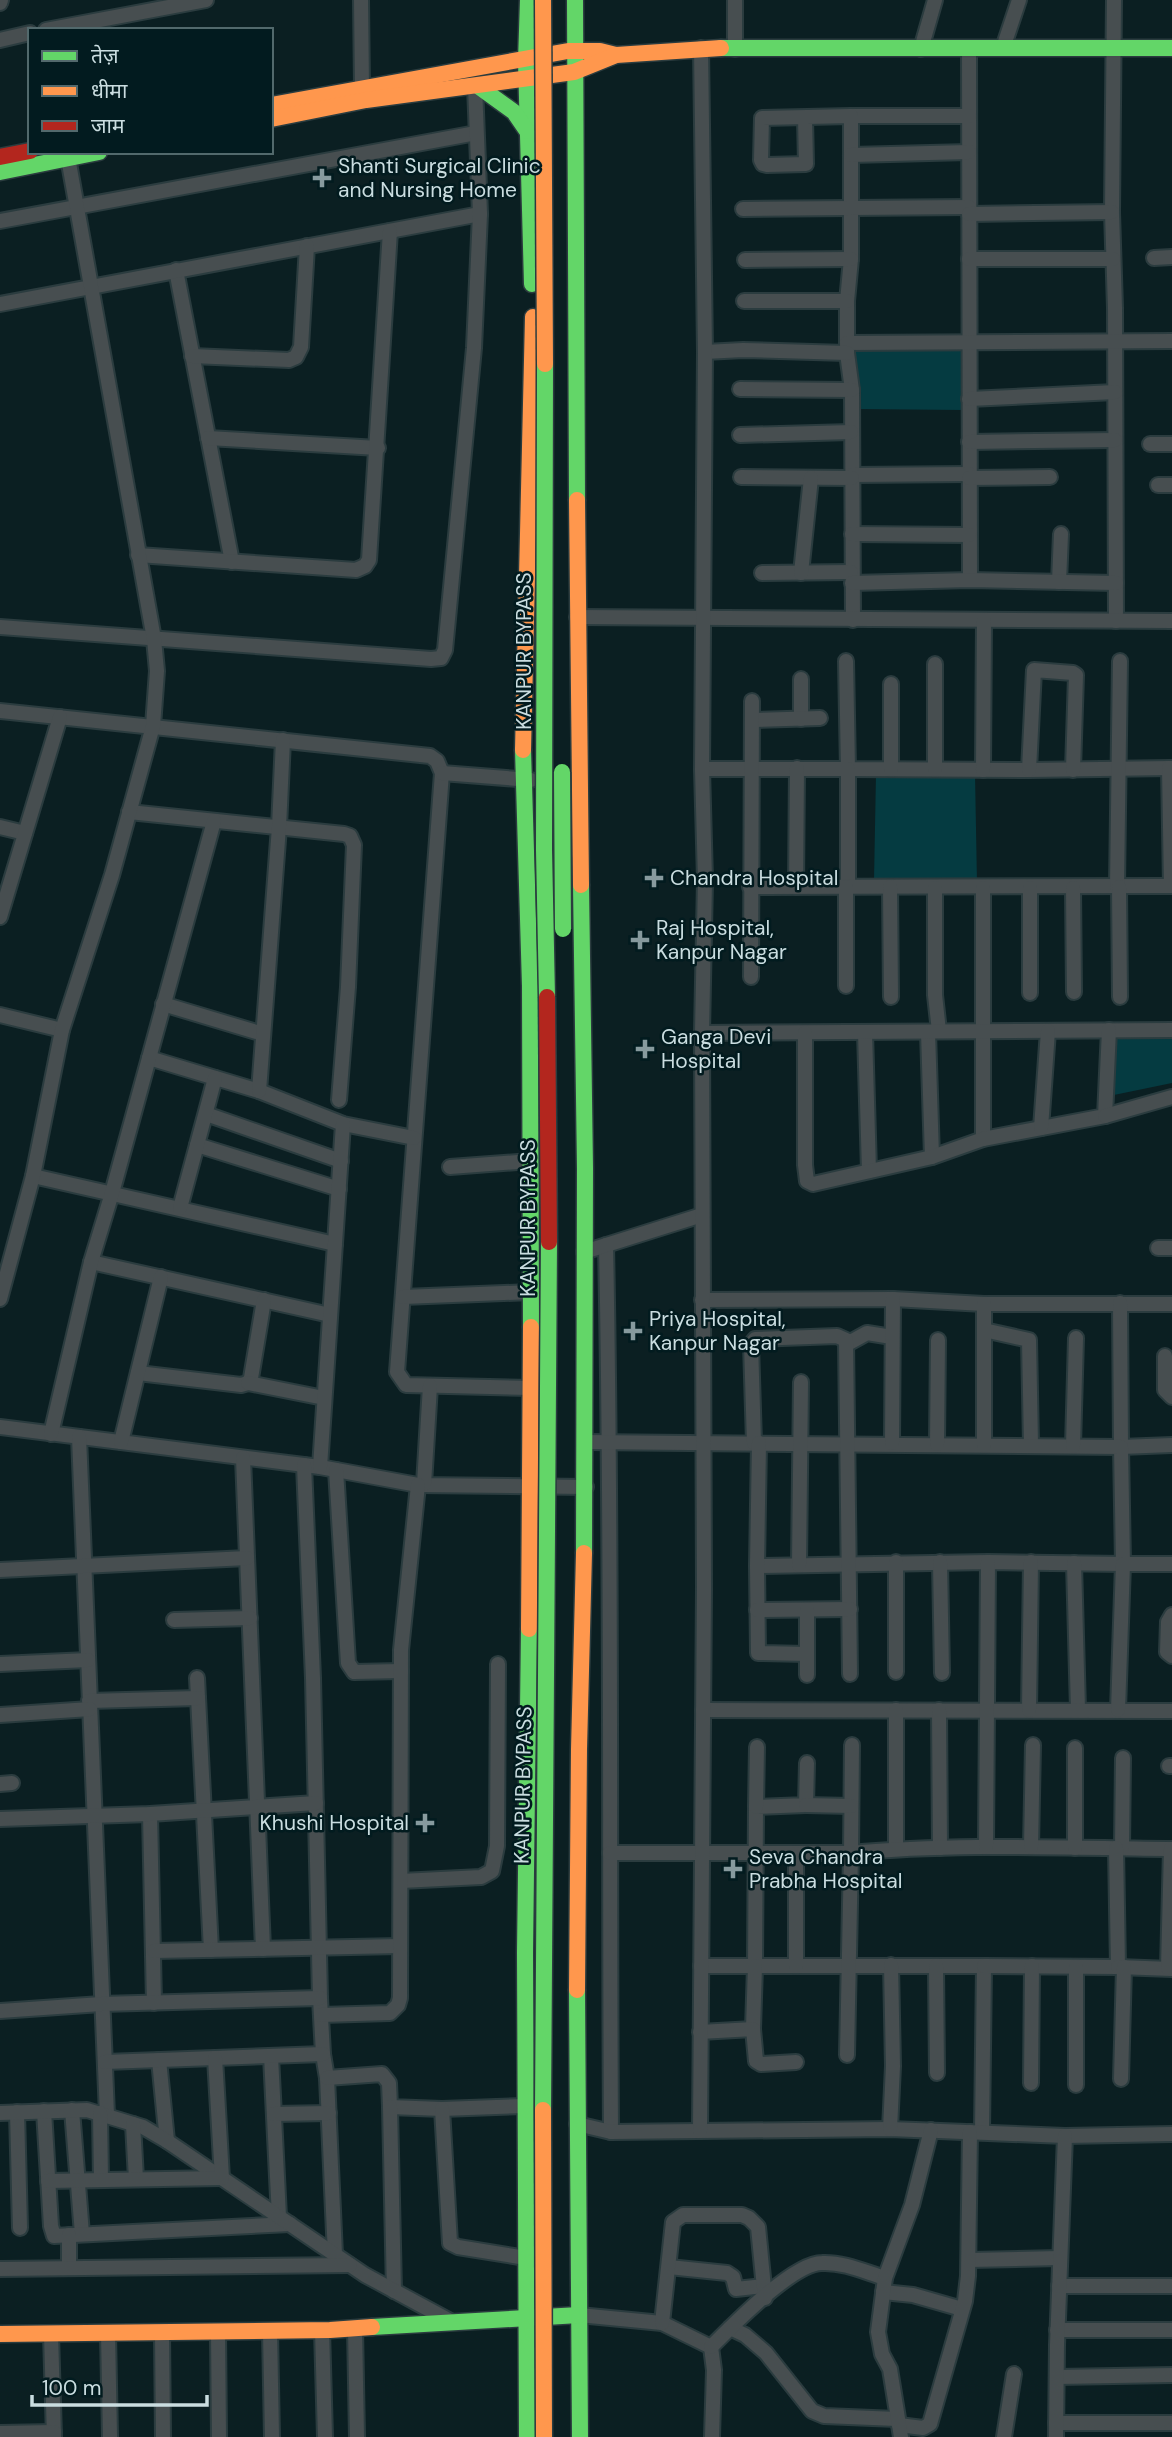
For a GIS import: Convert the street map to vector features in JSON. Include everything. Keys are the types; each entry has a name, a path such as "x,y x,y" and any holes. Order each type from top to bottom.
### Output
{"main road":[{"path":"527,2437 525,2106 531,1161 529,960 523,780 533,302 526,78 528,0"},
{"name":"KANPUR BYPASS","path":"543,0 546,508 544,850 549,1073 548,1517 543,1879 544,2437"},
{"name":"KANPUR BYPASS","path":"558,0 561,660"},
{"path":"575,0 578,784 586,1442 579,1749 577,2124 580,2437"},
{"path":"488,67 509,52 528,27"},
{"path":"273,105 364,94 476,86 574,72 616,55 701,48 1172,48"},
{"path":"273,118 364,94 574,49 600,50 616,55"},
{"path":"476,86 514,111 527,131"},
{"path":"0,157 28,151"},
{"path":"0,172 67,155"},
{"path":"562,752 563,948"},
{"name":"KANPUR BYPASS","path":"564,1128 564,1426"},
{"path":"564,1468 564,1510"},
{"name":"KANPUR BYPASS","path":"560,2437 559,1901 562,1687"},
{"path":"0,2334 322,2330 579,2315"}],"street":[{"path":"57,28 206,0"},
{"path":"361,0 364,94"},
{"path":"735,0 735,48"},
{"path":"921,49 935,0"},
{"path":"1003,48 1019,0"},
{"path":"1114,0 1112,212 1116,621"},
{"path":"0,40 28,33"},
{"path":"699,2130 703,1710 702,1034 705,880 702,769 705,352 701,48"},
{"path":"969,48 970,580"},
{"path":"0,626 417,659 441,658 445,650 474,348 480,214 476,86"},
{"path":"851,116 851,259 847,301 847,348 852,390 853,620"},
{"path":"805,118 806,164 763,164 762,118 969,116"},
{"path":"0,221 476,133"},
{"path":"851,155 969,152"},
{"path":"0,1299 33,1176 62,1030 112,875 153,726 157,671 154,639 67,155"},
{"path":"743,209 851,207 1112,212"},
{"path":"0,304 480,214"},
{"path":"138,555 356,570 365,566 369,560 390,230"},
{"path":"192,356 289,360 296,357 301,347 307,246"},
{"path":"1154,258 1172,257"},
{"path":"745,260 851,259"},
{"path":"969,260 1113,259"},
{"path":"176,270 232,562"},
{"path":"744,301 847,301"},
{"path":"705,352 968,341 1172,341"},
{"path":"740,389 852,390"},
{"path":"969,398 1115,392"},
{"path":"740,435 851,432"},
{"path":"208,438 377,448"},
{"path":"969,442 1115,440"},
{"path":"1150,444 1172,444"},
{"path":"741,477 1050,477"},
{"path":"801,573 811,478"},
{"path":"852,534 969,535"},
{"path":"1059,582 1061,534"},
{"path":"762,573 801,573 851,578 1116,583"},
{"path":"577,617 1172,621"},
{"path":"983,770 984,620"},
{"path":"846,661 846,986"},
{"path":"1120,661 1120,997"},
{"path":"935,664 935,768"},
{"path":"1029,770 1034,670 1076,675 1073,770"},
{"path":"801,679 801,719"},
{"path":"891,684 891,769"},
{"path":"751,977 752,701"},
{"path":"0,711 430,756 437,761 442,773 397,1372 406,1385 531,1388"},
{"path":"0,914 60,717"},
{"path":"751,720 820,718"},
{"path":"259,1091 283,740"},
{"path":"796,887 797,768"},
{"path":"702,769 1171,768 1171,886 750,887"},
{"path":"442,773 578,784"},
{"path":"129,812 350,836 354,845 348,987 339,1100"},
{"path":"51,1434 91,1262 214,821"},
{"path":"0,827 25,833"},
{"path":"890,887 891,997"},
{"path":"932,1157 935,888"},
{"path":"983,888 983,1139"},
{"path":"1030,888 1030,993"},
{"path":"1073,888 1074,992"},
{"path":"163,1004 263,1034"},
{"path":"0,1015 62,1030"},
{"path":"1105,1116 1109,1030"},
{"path":"702,1034 1172,1030"},
{"path":"1041,1128 1048,1031"},
{"path":"865,1032 869,1171"},
{"path":"805,1033 805,1165 807,1181 813,1184 932,1157 983,1139 1105,1116 1172,1097"},
{"path":"149,1058 259,1091 343,1124 414,1138"},
{"path":"180,1208 215,1078"},
{"path":"206,1114 341,1161"},
{"path":"320,1467 343,1124"},
{"path":"197,1145 339,1189"},
{"path":"450,1167 531,1161"},
{"path":"33,1176 335,1244"},
{"path":"584,1252 702,1215"},
{"path":"606,1245 610,1443 611,2132"},
{"path":"91,1262 330,1315"},
{"path":"121,1442 160,1277"},
{"path":"403,1297 531,1292"},
{"path":"702,1300 893,1299 984,1304 1172,1304"},
{"path":"892,1443 893,1299"},
{"path":"248,1383 264,1300"},
{"path":"1118,1710 1123,1564 1121,1303"},
{"path":"984,1304 984,1445"},
{"path":"984,1330 1029,1340 1031,1446"},
{"path":"848,1344 867,1333 892,1337"},
{"path":"807,1654 758,1653 756,1443 751,1344 755,1339 837,1336 848,1344 850,1674"},
{"path":"1073,1446 1076,1338"},
{"path":"937,1444 938,1340"},
{"path":"1166,1356 1165,1390 1172,1397"},
{"path":"138,1373 241,1385 248,1383 324,1398"},
{"path":"799,1564 801,1382"},
{"path":"321,2015 390,2012 400,1998 401,1650 430,1386"},
{"path":"0,1427 320,1467 421,1485 586,1487"},
{"path":"79,1437 105,2062 101,2180"},
{"path":"586,1442 1172,1446"},
{"path":"243,1458 263,1949"},
{"path":"304,1465 320,1998 327,2078 335,2255"},
{"path":"336,1470 350,1670 401,1671"},
{"path":"0,1570 247,1558"},
{"path":"757,1566 896,1562 1172,1564"},
{"path":"896,1562 896,1672"},
{"path":"940,1562 942,1673"},
{"path":"986,1847 988,1562"},
{"path":"1029,1710 1031,1562"},
{"path":"1074,1563 1078,1710"},
{"path":"757,1610 850,1609"},
{"path":"807,1610 807,1675"},
{"path":"1172,1615 1168,1622 1167,1652 1172,1656"},
{"path":"174,1620 250,1618"},
{"path":"0,1664 88,1660"},
{"path":"401,1881 481,1877 492,1871 497,1846 498,1664"},
{"path":"197,1678 211,1950"},
{"path":"0,1715 90,1705 198,1699"},
{"path":"703,1710 1172,1711"},
{"path":"896,1710 896,1849"},
{"path":"939,1710 940,1848"},
{"path":"847,2055 852,1745"},
{"path":"1031,1847 1033,1745"},
{"path":"757,1747 753,2029 756,2061 761,2064 796,2063"},
{"path":"1075,1748 1075,1848"},
{"path":"1121,2079 1119,1848 1123,1758"},
{"path":"806,1805 807,1763"},
{"path":"0,1819 150,1814 316,1803"},
{"path":"756,1807 851,1806"},
{"path":"150,1814 154,2003"},
{"path":"610,1853 796,1854 986,1847 1172,1849 1170,1968 701,1966"},
{"path":"796,1854 796,1965"},
{"path":"154,1951 400,1946"},
{"path":"890,2129 893,2066 891,1965"},
{"path":"936,1966 937,2073"},
{"path":"730,2328 745,2335 766,2353 812,2411 824,2416 899,2427 923,2428 930,2424 962,2309 968,2276 984,1966"},
{"path":"1031,2083 1032,1966"},
{"path":"1076,1967 1076,2085"},
{"path":"0,2011 101,2004 320,1998"},
{"path":"700,2032 753,2029"},
{"path":"105,2062 323,2054"},
{"path":"271,2056 284,2221"},
{"path":"215,2058 222,2178"},
{"path":"159,2060 167,2141"},
{"path":"327,2078 382,2074 389,2083 394,2291"},
{"path":"390,2107 442,2109 525,2106"},
{"path":"0,2113 87,2109 133,2124 167,2141 350,2265 452,2322"},
{"path":"442,2109 450,2243 526,2258"},
{"path":"69,2268 76,2235 72,2110"},
{"path":"44,2111 52,2233 57,2237 284,2221"},
{"path":"17,2112 20,2228"},
{"path":"274,2114 328,2113"},
{"path":"133,2124 136,2179"},
{"path":"577,2124 611,2132 890,2129 1065,2136 1172,2134"},
{"path":"899,2427 890,2369 878,2343 877,2332 884,2285 912,2205 931,2130"},
{"path":"1065,2136 1056,2430 1172,2423"},
{"path":"48,2181 222,2178"},
{"path":"662,2323 673,2222 683,2215 742,2215 749,2218 758,2227 764,2292"},
{"path":"968,2260 1060,2259"},
{"path":"711,2347 764,2292 798,2269 820,2262 851,2267 884,2285 962,2309"},
{"path":"0,2269 350,2265"},
{"path":"669,2267 727,2273 733,2277 736,2289 764,2292"},
{"path":"1059,2286 1172,2286"},
{"path":"579,2315 662,2323 711,2347"},
{"path":"355,2328 357,2437"},
{"path":"270,2330 272,2437"},
{"path":"322,2330 325,2437"},
{"path":"1057,2330 1172,2330"},
{"path":"218,2331 219,2437"},
{"path":"162,2332 163,2437"},
{"path":"108,2333 110,2437"},
{"path":"0,2434 54,2435 51,2334"},
{"path":"711,2347 714,2370 712,2437"},
{"path":"1004,2437 1014,2374"},
{"path":"1057,2377 1172,2375"}],"shaded area":[{"path":"964,347 963,410 856,409 855,349"},
{"path":"876,774 975,774 977,883 874,880"},
{"path":"1172,1038 1172,1083 1109,1096 1113,1039"}],"traffic: fast":[{"path":"528,0 526,61 532,284"},
{"path":"575,0 577,500"},
{"path":"721,48 1172,48"},
{"path":"478,86 514,112 527,131"},
{"path":"0,172 89,154"},
{"path":"545,364 544,850 547,997"},
{"path":"523,750 530,986 531,1327"},
{"path":"562,772 563,929"},
{"path":"581,885 585,1168 584,1553"},
{"path":"543,2110 549,1242"},
{"path":"527,2437 525,1953 529,1629"},
{"path":"577,1990 580,2437"},
{"path":"372,2327 579,2315"}],"traffic: slow":[{"path":"543,0 545,364"},
{"path":"273,119 366,100 574,72 616,55 721,48"},
{"path":"273,105 568,51 600,51 616,55"},
{"path":"523,750 533,317"},
{"path":"577,500 581,885"},
{"path":"529,1629 531,1327"},
{"path":"577,1990 584,1553"},
{"path":"543,2110 544,2437"},
{"path":"0,2334 330,2330 372,2327"}],"traffic: jam":[{"path":"0,157 28,151"},
{"path":"547,997 549,1242"}],"place":[{"name":"Shanti Surgical Clinic and Nursing Home","path":"322,178"},
{"name":"Chandra Hospital","path":"654,878"},
{"name":"Raj Hospital, Kanpur Nagar","path":"640,940"},
{"name":"Ganga Devi Hospital","path":"645,1049"},
{"name":"Priya Hospital, Kanpur Nagar","path":"633,1331"},
{"name":"Khushi Hospital","path":"425,1823"},
{"name":"Seva Chandra Prabha Hospital","path":"733,1869"}]}
